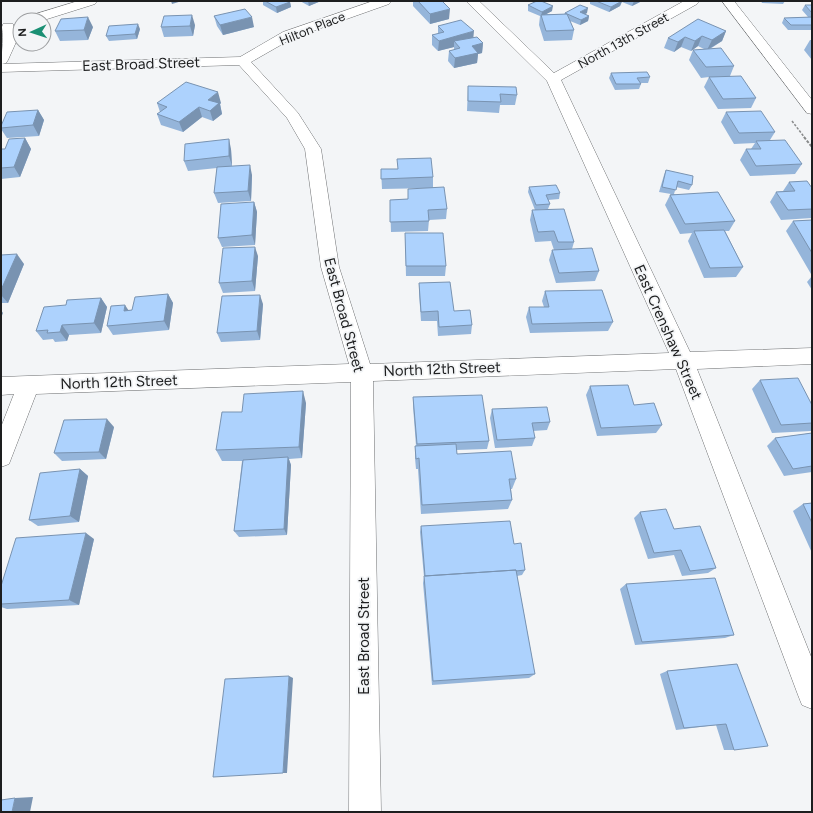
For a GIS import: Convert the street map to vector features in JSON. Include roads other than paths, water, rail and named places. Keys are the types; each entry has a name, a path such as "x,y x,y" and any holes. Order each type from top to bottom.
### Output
{"street":[{"path":"52,13 91,1"},
{"name":"Hilton Place","path":"243,62 288,35 384,1"},
{"name":"East Crenshaw Street","path":"472,1 553,79 684,362 812,695"},
{"name":"North 13th Street","path":"553,79 693,1"},
{"path":"728,1 812,110"},
{"path":"1,60 10,40 10,26"},
{"name":"East Broad Street","path":"1,68 243,62 294,116 313,149 330,267 362,372 365,812"},
{"name":"North 12th Street","path":"1,386 362,372 684,362 812,356"},
{"path":"1,457 28,385"}]}
